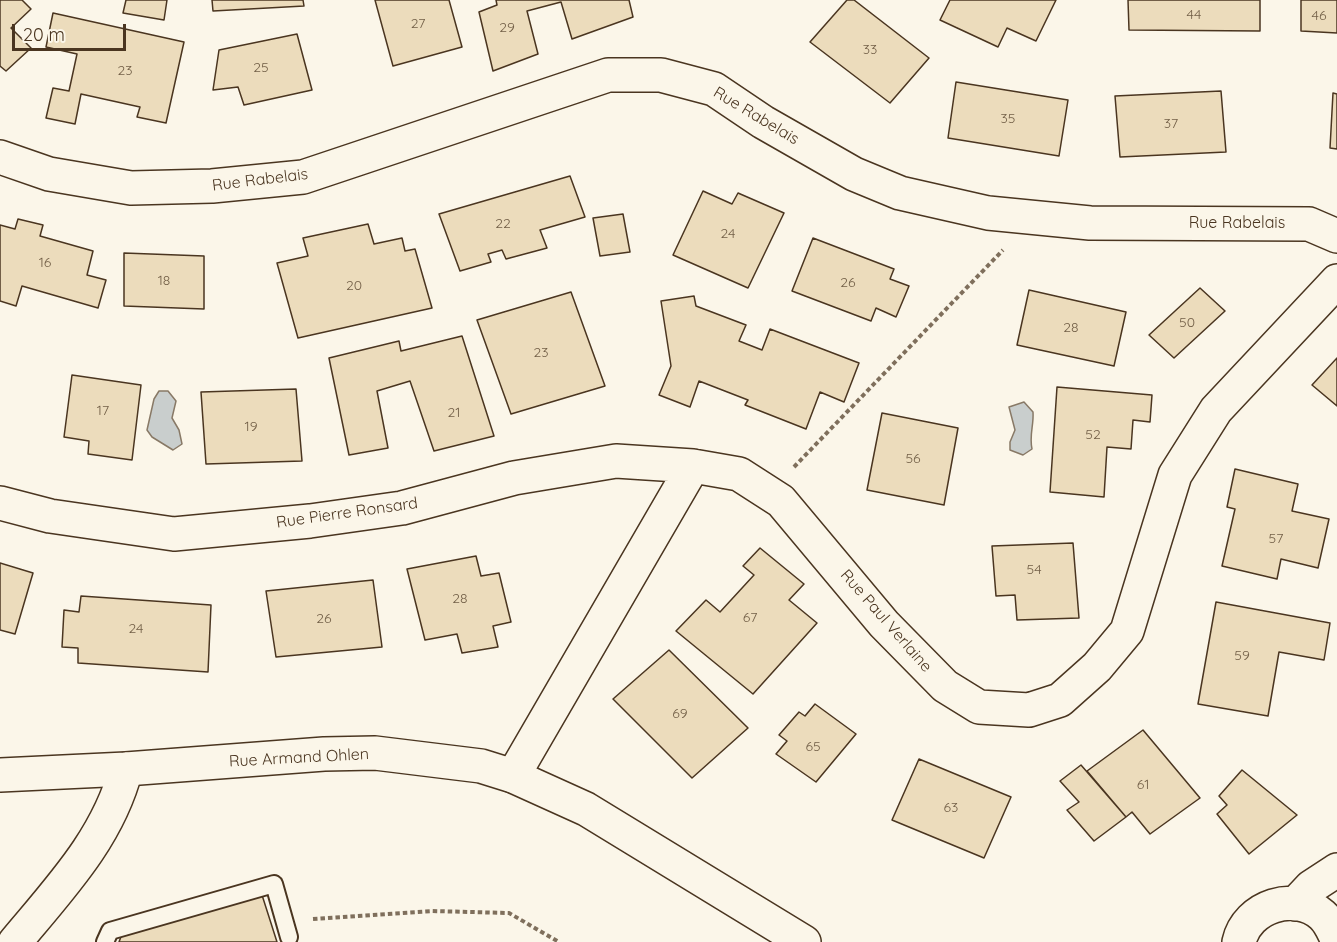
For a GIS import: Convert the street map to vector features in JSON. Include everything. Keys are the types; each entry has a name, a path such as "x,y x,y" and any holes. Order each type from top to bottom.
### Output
{"street":[{"name":"Rue Rabelais","path":"0,157 49,174 131,188 212,186 303,177 608,75 661,75 714,89 763,122 834,163 900,193 987,213 1090,223 1309,224 1337,236"},
{"name":"Rue Paul Verlaine","path":"693,466 739,474 781,501 884,624 945,686 980,707 1029,710 1060,700 1097,667 1126,631 1175,475 1216,410 1337,281"},
{"name":"Rue Pierre Ronsard","path":"0,503 50,516 174,534 310,521 402,508 514,478 616,461 693,466"},
{"path":"513,776 693,466"},
{"name":"Rue Armand Ohlen","path":"0,775 126,769 324,754 375,753 481,766 513,776 586,809 804,942"},
{"path":"15,942 92,847 110,818 126,769"},
{"path":"1295,904 1311,887 1337,870"},
{"path":"1239,942 1249,921 1262,911 1278,904 1309,907 1322,915 1335,928"}],"lane":[{"path":"105,942 110,931 274,884 287,929"}],"path":[{"path":"768,493 1035,217"},
{"path":"287,929 432,911 509,913 559,942"}],"shaded area":[{"path":"159,391 168,391 176,401 172,418 179,430 182,444 173,450 152,437 147,430 154,399"},
{"path":"1024,402 1033,412 1033,417 1032,449 1023,455 1010,450 1010,442 1015,430 1009,407"}],"building":[{"path":"0,0 22,0 31,9 11,28 31,48 6,71 0,66"},
{"path":"126,0 167,0 164,20 123,13"},
{"path":"212,0 303,0 304,6 213,11"},
{"path":"375,0 449,0 462,47 393,66"},
{"path":"496,0 629,0 633,17 572,39 561,2 527,11 538,54 493,71 479,12 497,5"},
{"path":"847,0 854,0 929,58 890,103 810,42"},
{"path":"950,0 1056,0 1036,41 1007,28 998,47 940,20"},
{"path":"1128,0 1260,0 1260,31 1129,30"},
{"path":"1301,0 1337,0 1337,33 1301,31"},
{"path":"53,13 184,42 166,123 137,117 140,107 81,94 75,124 46,118 53,88 69,91 77,54 46,47"},
{"path":"297,34 312,90 244,105 238,87 213,90 219,50"},
{"path":"956,82 1068,100 1059,156 948,138"},
{"path":"1221,91 1226,152 1120,157 1115,96"},
{"path":"1333,93 1337,94 1337,149 1330,148"},
{"path":"570,176 585,217 540,230 547,248 506,259 502,250 488,254 491,262 460,271 439,214"},
{"path":"703,191 732,204 738,193 784,213 748,288 673,255"},
{"path":"623,214 630,252 600,256 593,218"},
{"path":"18,219 43,225 40,236 93,251 87,275 106,280 98,308 22,286 16,306 0,301 0,225 15,229"},
{"path":"368,224 374,244 402,238 405,251 415,249 432,308 298,338 277,263 308,256 303,238"},
{"path":"813,238 894,269 890,279 909,286 896,317 876,308 871,321 792,291"},
{"path":"124,253 204,256 204,309 124,306"},
{"path":"1200,288 1225,311 1174,358 1149,335"},
{"path":"1029,290 1126,312 1114,366 1017,345"},
{"path":"571,292 605,386 511,414 477,320"},
{"path":"694,296 696,306 746,325 739,341 762,350 770,329 859,363 844,402 820,392 806,429 745,405 748,400 699,381 690,407 659,395 671,366 661,301"},
{"path":"462,336 494,436 434,451 410,381 377,391 388,448 349,455 329,358 399,341 401,351"},
{"path":"1337,358 1337,406 1312,385"},
{"path":"72,375 141,385 132,460 88,454 89,441 64,437"},
{"path":"1057,387 1152,395 1150,422 1133,420 1131,449 1107,447 1104,497 1050,492"},
{"path":"296,389 302,461 206,464 201,392"},
{"path":"882,413 958,428 944,505 867,490"},
{"path":"1235,469 1298,484 1292,511 1329,519 1318,568 1281,559 1277,579 1222,566 1235,509 1227,507"},
{"path":"1073,543 1079,618 1017,620 1015,595 996,596 992,546"},
{"path":"760,548 804,584 789,600 817,623 753,694 676,631 706,600 720,612 754,575 743,566"},
{"path":"476,556 481,576 499,573 511,622 493,626 498,647 462,653 457,634 425,640 407,569"},
{"path":"0,563 33,573 15,634 0,630"},
{"path":"373,580 382,647 276,657 266,591"},
{"path":"81,596 211,605 208,672 78,663 78,648 62,647 64,610 79,612"},
{"path":"1216,602 1330,623 1324,660 1279,652 1268,716 1198,704"},
{"path":"669,650 748,728 692,778 613,699"},
{"path":"815,704 856,734 816,782 776,754 787,741 779,735 799,712 805,716"},
{"path":"1143,730 1200,798 1150,834 1132,812 1126,817 1087,771"},
{"path":"919,759 1011,797 984,858 892,820"},
{"path":"1081,765 1126,817 1094,841 1067,810 1079,802 1060,781"},
{"path":"1242,770 1297,815 1249,854 1217,814 1227,805 1219,796"},
{"path":"262,895 277,942 119,942 122,934"}]}
